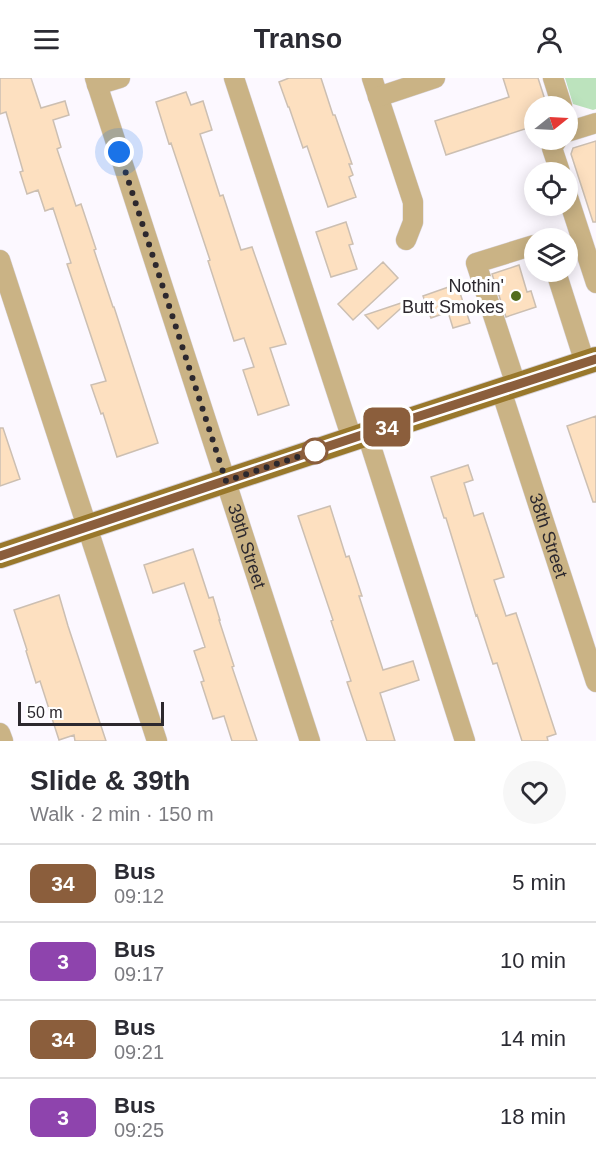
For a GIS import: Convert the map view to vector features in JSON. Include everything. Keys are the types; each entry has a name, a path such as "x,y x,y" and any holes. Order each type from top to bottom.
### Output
{"main road":[{"path":"0,556 590,361"}],"street":[{"path":"96,82 120,78"},
{"path":"234,78 465,741"},
{"path":"406,240 413,222 413,202 375,87 435,78"},
{"path":"553,78 559,96"},
{"name":"39th Street","path":"96,82 310,741"},
{"path":"578,128 596,123"},
{"path":"574,216 596,283"},
{"name":"38th Street","path":"524,248 476,264 508,387 596,682"},
{"path":"0,260 157,741"},
{"path":"560,282 590,361"},
{"path":"0,733 3,741"}],"green space":[{"path":"565,78 596,78 596,109 578,106 578,96 571,96"}],"building":[{"path":"0,78 31,78 41,108 65,101 69,115 53,120 61,147 57,149 76,206 81,204 158,443 117,457 91,385 106,381 67,264 71,263 53,208 45,211 38,190 27,194 20,172 23,171 6,112 0,114"},
{"path":"289,78 321,78 352,164 349,164 353,175 349,177 356,197 328,207 307,146 303,148 279,82"},
{"path":"503,78 538,78 544,96 524,96 524,129 446,155 435,121 509,97"},
{"path":"186,92 191,105 203,101 212,130 200,134 220,196 223,195 241,250 252,247 286,344 270,348 289,405 258,415 243,370 254,367 244,338 234,341 208,261 210,260 156,102"},
{"path":"596,141 596,222 593,222 578,176 578,162 574,162 571,154 572,150 578,150 578,146"},
{"path":"346,222 353,244 349,245 357,269 331,277 316,232"},
{"path":"383,262 398,278 353,320 338,304"},
{"name":"Nothin' Butt Smokes","path":"519,265 527,292 531,291 536,307 506,317 492,274"},
{"path":"457,284 470,323 453,328 448,312 431,318 423,296"},
{"path":"410,300 378,329 365,315"},
{"path":"596,416 596,502 593,502 567,426"},
{"path":"0,428 3,428 20,479 0,486"},
{"path":"468,465 473,480 464,483 474,516 483,513 504,577 494,580 506,616 516,613 556,734 547,737 548,741 522,741 497,663 493,664 476,616 431,477"},
{"path":"330,506 346,557 349,556 362,596 359,596 383,670 413,661 419,680 380,693 395,741 367,741 347,682 351,681 331,621 333,620 298,516"},
{"path":"193,549 209,598 213,597 234,666 232,667 257,741 232,741 224,716 213,719 194,651 205,647 184,583 153,593 144,565"},
{"path":"59,595 106,741 75,741 74,735 59,740 40,681 36,683 14,610"}],"bus line":[{"name":"34","path":"0,556 596,359"}],"place":[{"name":"Nothin' Butt Smokes","path":"516,296"}],"route":[{"path":"119,152 226,481 315,451"}]}
